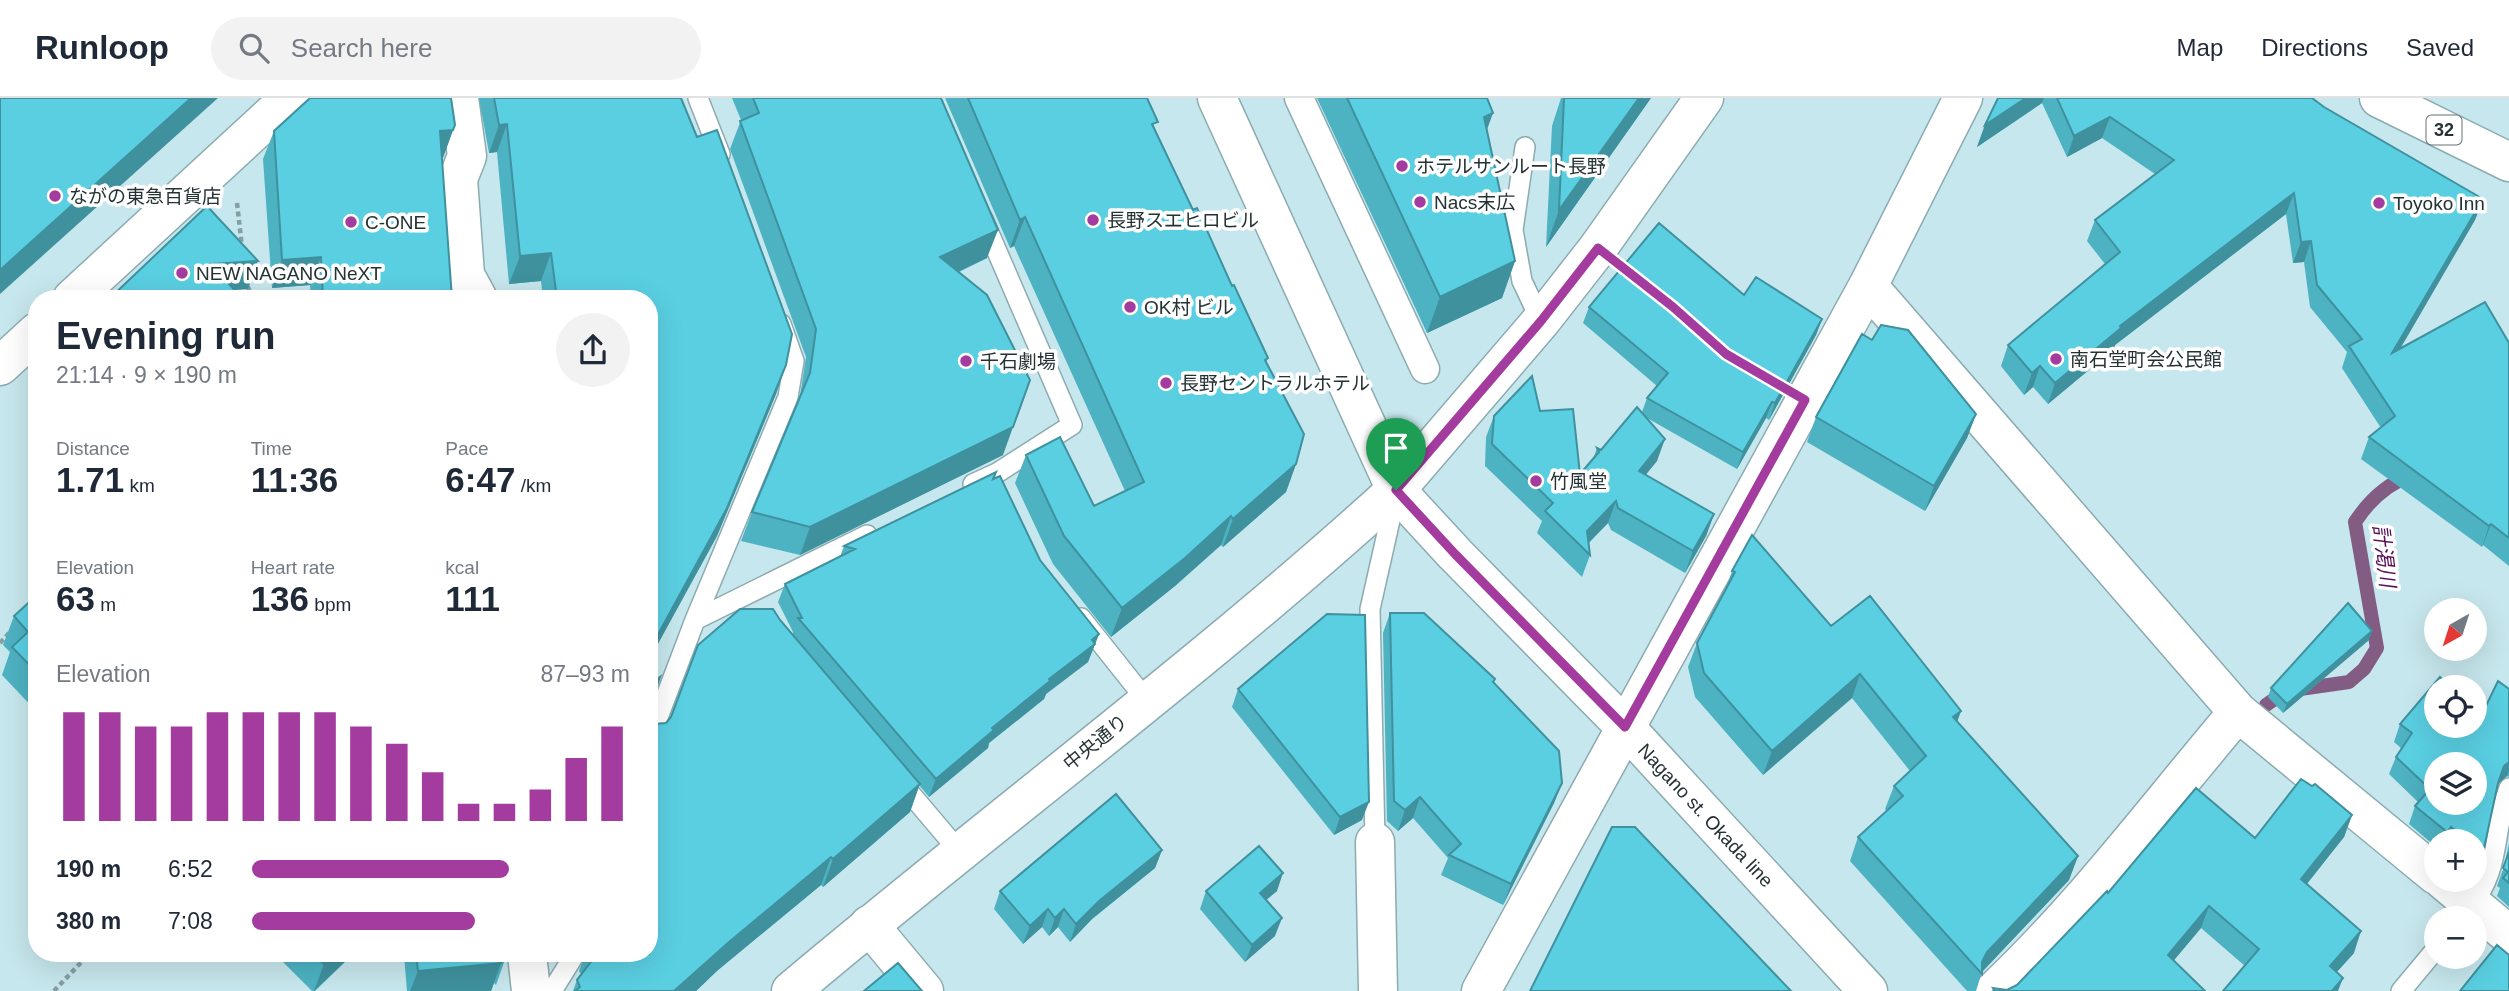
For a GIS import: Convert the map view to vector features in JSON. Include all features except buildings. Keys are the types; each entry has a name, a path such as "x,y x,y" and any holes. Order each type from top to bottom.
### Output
{"street":[{"path":"82,290 290,98"},
{"path":"459,98 467,156 458,179 465,275 473,290"},
{"name":"Nagano st. Okada line","path":"1217,98 1396,490 1625,727 1868,991"},
{"path":"1298,98 1425,369"},
{"name":"中央通り","path":"791,991 1318,561 1396,490 1541,321 1598,248 1704,98"},
{"path":"1481,991 1868,286 1963,98"},
{"name":"32","path":"2379,98 2509,162"},
{"path":"1868,286 2238,712 2424,865"},
{"path":"0,366 28,340"},
{"path":"1994,991 2032,955 2094,885 2238,712"},
{"path":"1375,842 1378,991"},
{"path":"2487,923 2509,935"},
{"path":"869,925 924,991"},
{"path":"528,962 531,991"}],"lane":[{"path":"698,98 727,173"},
{"path":"1525,146 1513,230 1522,281 1541,321"},
{"path":"960,491 1000,479 1072,425 977,203"},
{"path":"658,713 788,397 794,361 776,310"},
{"path":"1375,842 1370,609 1396,490"},
{"path":"695,620 755,598 886,526"},
{"path":"1068,602 1147,701"},
{"path":"887,766 960,851"},
{"path":"2471,906 2486,886 2493,867 2504,800 2509,788"},
{"path":"552,991 570,962"},
{"path":"2401,991 2424,963"}],"path":[{"path":"231,153 243,260"},
{"path":"246,285 249,290"},
{"path":"0,643 16,626"},
{"path":"54,991 81,962"}],"waterway":[{"name":"計渇川","path":"2266,705 2286,691 2349,682 2364,669 2377,648 2355,522 2379,494 2410,476"}],"place":[{"name":"ホテルサンルート長野","path":"1402,166"},
{"name":"ながの東急百貨店","path":"55,196"},
{"name":"Nacs末広","path":"1420,202"},
{"name":"Toyoko Inn","path":"2379,203"},
{"name":"長野スエヒロビル","path":"1093,220"},
{"name":"C-ONE","path":"351,222"},
{"name":"NEW NAGANO NeXT","path":"182,273"},
{"name":"OK村 ビル","path":"1130,307"},
{"name":"南石堂町会公民館","path":"2056,359"},
{"name":"千石劇場","path":"966,361"},
{"name":"長野セントラルホテル","path":"1166,383"},
{"name":"竹風堂","path":"1536,481"}],"route":[{"path":"1598,248 1673,307 1726,354 1805,400 1625,727 1396,490 1541,321 1598,248"}]}
